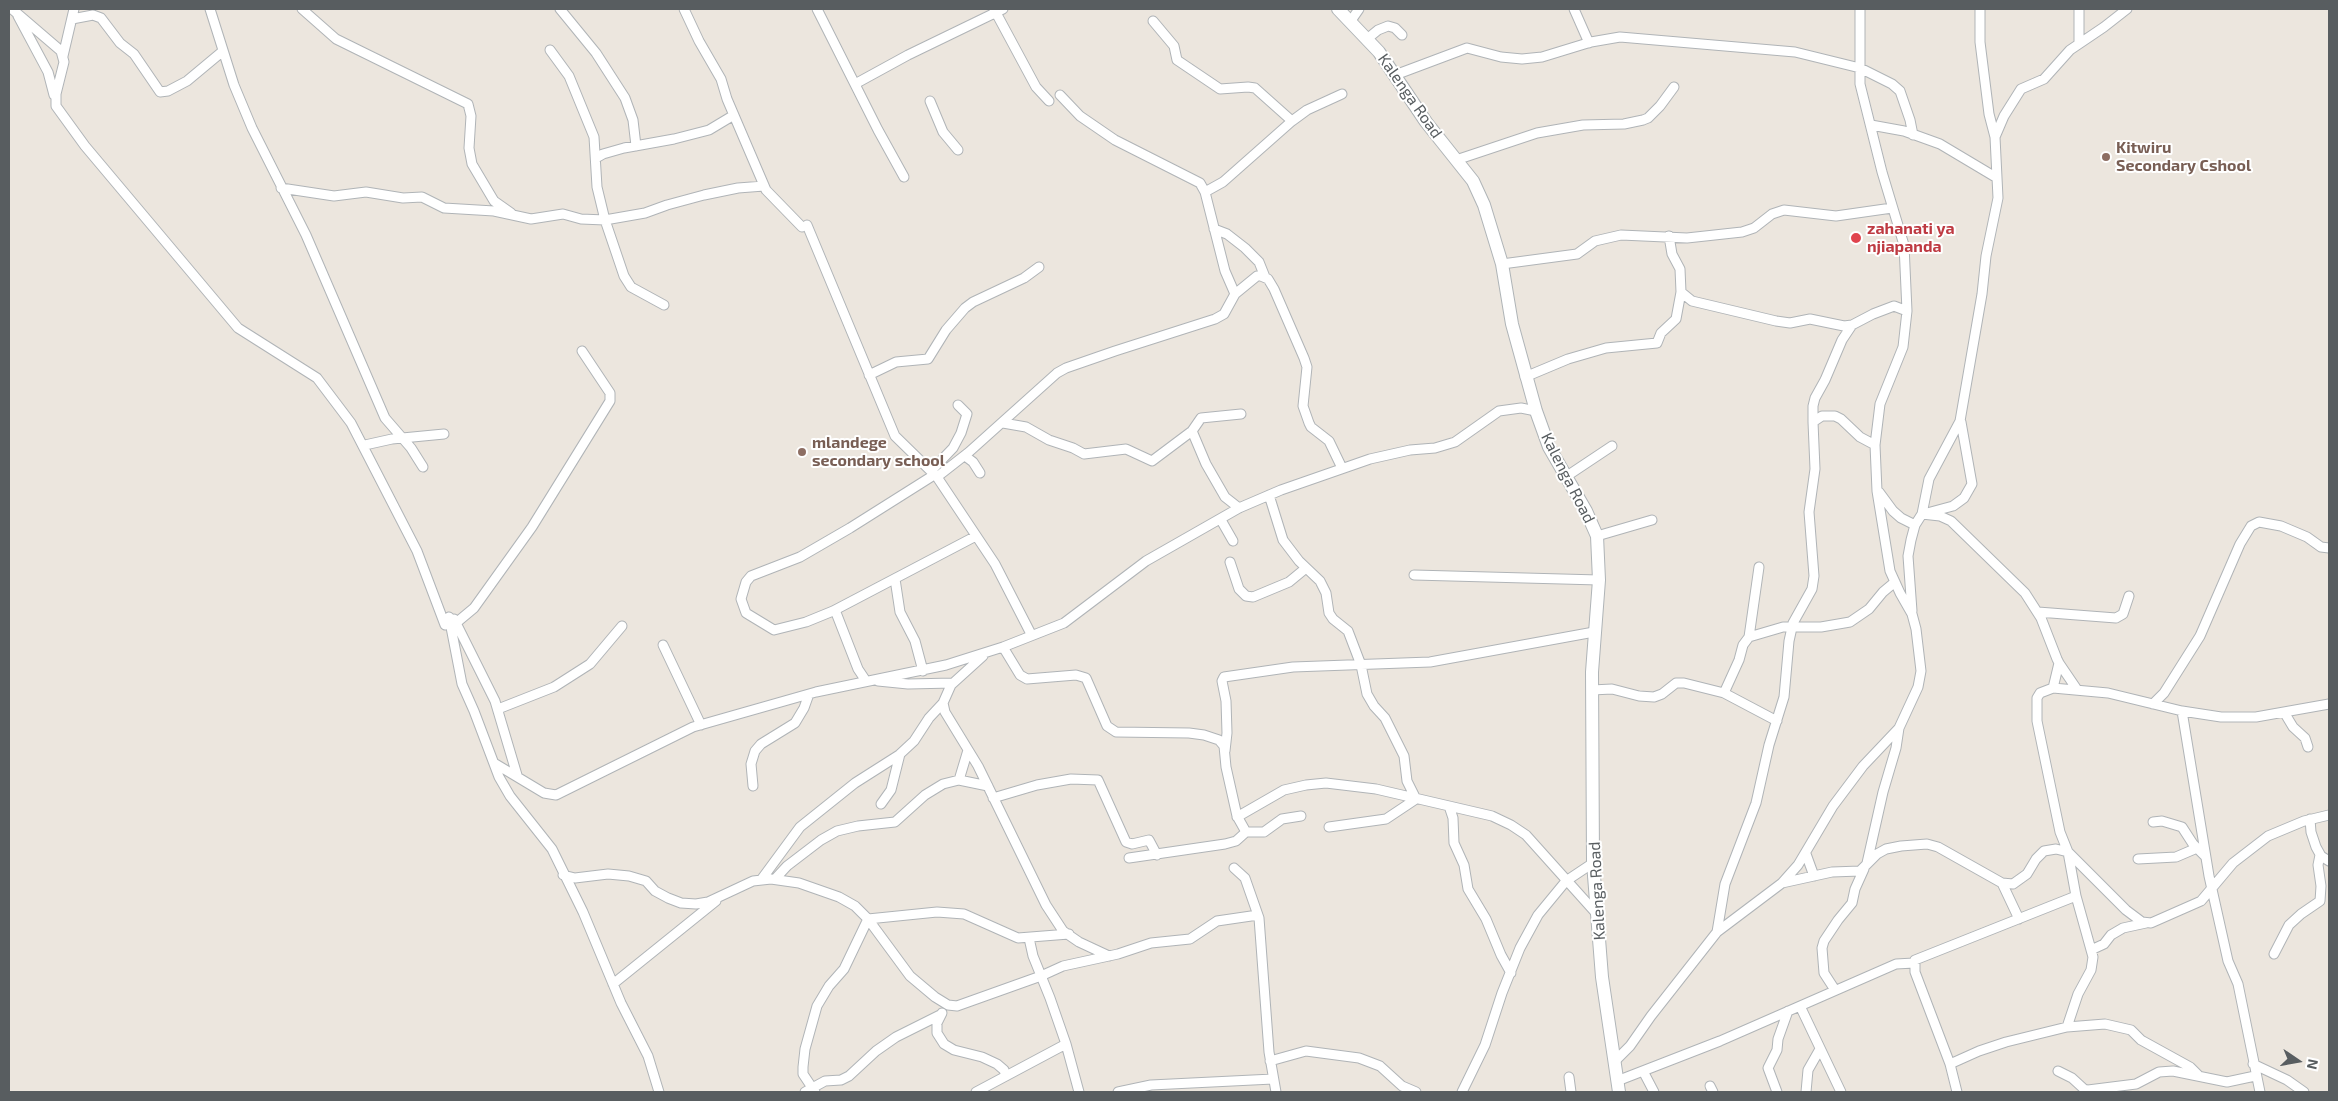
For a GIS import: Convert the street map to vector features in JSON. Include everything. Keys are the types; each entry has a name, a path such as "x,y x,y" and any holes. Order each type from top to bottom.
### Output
{"main road":[{"name":"Kalenga Road","path":"1338,9 1380,52 1426,122 1473,180 1484,204 1502,264 1512,324 1536,411 1549,447 1586,511 1596,536 1599,580 1594,632 1592,690 1593,863 1602,977 1618,1087"}],"street":[{"path":"56,102 74,9"},
{"path":"210,9 223,51 252,128 306,235 385,418 403,438 423,467"},
{"path":"302,9 336,39 468,104 471,116 469,148 472,164 494,200 519,217"},
{"path":"560,9 596,53 625,98 633,120 636,146"},
{"path":"684,9 721,80 764,186 805,226 895,436 934,474 995,564 1032,634"},
{"path":"817,9 854,84 904,176"},
{"path":"1350,22 1359,9"},
{"path":"1574,9 1589,42"},
{"path":"1860,9 1860,84 1892,208 1904,245 1907,311 1903,347 1880,404 1875,445 1877,491 1890,571 1912,614"},
{"path":"1614,1062 1630,1046 1651,1016 1717,932 1782,883 1806,854 1833,806 1853,778 1899,728 1914,698 1921,672 1919,643 1912,614 1908,556 1915,525 1922,514 1929,479 1960,421 1982,294 1986,256 1998,198 1995,136 1989,114 1982,59 1980,9"},
{"path":"2079,9 2079,42"},
{"path":"1995,136 2004,116 2021,89 2044,79 2079,42 2104,27 2127,9"},
{"path":"14,10 56,44 64,56"},
{"path":"14,10 48,72 58,110 85,146 238,328 316,378 352,423 417,551 448,618 464,692 474,711 498,777 510,796 552,849 563,875 583,912 613,984 648,1056 660,1092"},
{"path":"854,84 998,10 1036,87 1049,101"},
{"path":"72,19 92,15 101,18 120,43 134,54 160,92 168,91 187,80 223,51"},
{"path":"1153,21 1174,46 1177,60 1220,90 1248,86 1255,88 1292,121"},
{"path":"1367,39 1378,30 1388,26 1395,28 1402,35"},
{"path":"1396,76 1466,48 1501,57 1522,58 1556,54 1589,42 1605,39 1638,38 1795,52 1860,68 1892,84 1900,91 1913,135"},
{"path":"550,50 565,69 577,92 594,137 597,187 605,220 624,276 631,287 664,304"},
{"path":"1456,160 1537,133 1583,125 1624,124 1643,120 1648,118 1660,106 1674,87"},
{"path":"1205,192 1223,182 1307,110 1342,94"},
{"path":"1060,95 1094,126 1163,166 1200,184 1205,192 1225,271 1235,294"},
{"path":"930,101 939,125 958,150"},
{"path":"596,158 603,154 709,130 734,115"},
{"path":"1871,125 1899,130 1940,144 1997,178"},
{"path":"281,188 334,196 366,192 404,198 422,197 440,208 494,211 531,219 563,214 581,219 605,220 645,214 667,205 704,195 738,188 764,186"},
{"path":"1502,264 1576,254 1595,241 1621,235 1687,238 1742,232 1754,228 1772,214 1784,210 1836,216 1892,208"},
{"path":"1214,229 1227,234 1245,248 1259,262 1265,277 1274,289 1307,365 1302,406 1311,427 1329,441 1342,468"},
{"path":"1526,377 1568,359 1606,348 1657,343 1662,333 1676,319 1681,292 1680,269 1672,254 1669,236"},
{"path":"869,375 896,362 928,359 946,330 965,308 973,302 1016,282 1039,267"},
{"path":"976,536 835,610 806,622 774,630 746,613 740,598 746,582 751,576 800,557 965,456 1003,423 1022,402 1066,368 1215,319 1224,314 1235,294 1257,276 1265,277"},
{"path":"1681,292 1692,301 1790,323 1810,318 1844,326 1852,325 1894,306 1907,311"},
{"path":"1717,932 1725,884 1756,803 1769,745 1784,697 1792,627 1798,613 1810,595 1814,581 1809,512 1815,469 1813,406 1842,340 1852,325"},
{"path":"456,623 478,602 532,527 610,401 610,393 582,351"},
{"path":"934,474 961,434 967,414 958,405"},
{"path":"494,763 517,775 544,793 556,795 701,725 809,694 869,680 923,671 1003,647 1064,623 1146,561 1221,520 1239,508 1370,458 1410,450 1435,448 1456,442 1499,411 1521,408 1536,411"},
{"path":"1003,423 1026,427 1049,440 1084,454 1126,448 1151,462 1192,431 1202,417 1240,414"},
{"path":"1814,422 1822,416 1835,416 1841,419 1860,437 1875,445"},
{"path":"1922,514 1953,506 1964,498 1972,484 1960,421"},
{"path":"1192,431 1206,464 1225,497 1239,508"},
{"path":"364,445 403,438 444,434"},
{"path":"1567,476 1612,446"},
{"path":"965,456 980,473"},
{"path":"1877,491 1893,511 1901,518 1915,525"},
{"path":"1269,495 1283,540 1323,586 1333,619 1348,631 1361,665 1367,694 1384,718 1404,756 1407,781 1416,799"},
{"path":"1922,514 1940,516 1951,521 1964,531 2025,593 2038,612 2058,663 2076,688"},
{"path":"1221,520 1233,541"},
{"path":"1596,536 1652,520"},
{"path":"2152,704 2168,686 2200,636 2240,544 2251,526 2259,522 2281,526 2307,537 2322,547 2329,548"},
{"path":"1230,562 1239,589 1246,596 1253,597 1289,582 1306,568"},
{"path":"1724,693 1739,660 1743,645 1749,637 1759,566"},
{"path":"1414,575 1599,580"},
{"path":"895,579 900,612 915,641 923,671"},
{"path":"1749,637 1783,626 1821,627 1850,622 1869,609 1883,592 1895,582"},
{"path":"2038,612 2116,618 2123,614 2129,596"},
{"path":"835,610 858,669 869,680 908,684 953,683"},
{"path":"448,618 456,623 498,709 517,775"},
{"path":"498,709 554,687 590,664 622,626"},
{"path":"1246,832 1238,817 1226,767 1226,701 1222,682 1224,677 1293,667 1430,662 1594,632"},
{"path":"663,645 701,725"},
{"path":"1003,647 1020,675 1027,679 1076,674 1086,678 1107,726 1111,730 1126,733 1204,735 1219,740 1225,751"},
{"path":"987,652 953,683 946,692 943,703 944,712 988,786 1046,905 1063,931 1079,942 1109,956"},
{"path":"2053,688 2058,663"},
{"path":"1592,690 1612,689 1639,696 1654,697 1676,684 1684,683 1724,693 1777,720"},
{"path":"2067,1027 2078,994 2091,970 2093,957 2076,896 2068,852 2060,832 2037,721 2037,698 2040,693 2053,688 2076,688 2108,693 2182,711 2221,717 2256,717 2329,704"},
{"path":"753,786 751,764 755,751 761,744 795,723 804,708 809,694"},
{"path":"761,880 800,827 855,783 899,755 914,740 924,724 943,703"},
{"path":"2182,711 2205,856 2228,960 2238,984 2255,1076 2260,1092"},
{"path":"2284,712 2293,727 2305,738 2308,747"},
{"path":"1835,990 1824,973 1822,948 1824,941 1852,904 1855,889 1866,866 1883,792 1896,748 1899,728"},
{"path":"959,780 968,750"},
{"path":"881,804 891,790 899,755"},
{"path":"775,879 787,866 821,840 837,832 858,826 895,822 934,789 959,780 988,786"},
{"path":"993,798 1046,784 1071,780 1098,780 1126,842 1132,844 1149,840 1157,855"},
{"path":"1238,817 1284,790 1306,785 1348,784 1492,816 1511,824 1531,840 1566,881 1576,888 1598,915"},
{"path":"1329,827 1386,819 1416,799"},
{"path":"1449,806 1453,818 1454,843 1464,865 1468,889 1486,919 1511,974"},
{"path":"2091,950 2104,944 2111,935 2123,928 2152,923 2201,901 2233,863 2268,836 2310,819 2329,815"},
{"path":"1129,858 1225,844 1236,841 1246,832 1264,832 1282,819 1301,816"},
{"path":"2274,954 2290,925 2301,914 2320,901 2321,886 2318,865 2320,855 2311,832 2310,819"},
{"path":"2153,822 2162,821 2182,827 2205,856"},
{"path":"1782,883 1838,872 1860,871 1886,849 1927,844 1938,847 2002,883 2012,884 2028,874 2036,859 2044,850 2056,849 2068,852 2126,910 2146,923"},
{"path":"2138,859 2176,857 2197,848"},
{"path":"1806,854 1814,876"},
{"path":"2320,855 2329,861"},
{"path":"1462,1092 1485,1045 1502,993 1520,948 1538,915 1566,881 1593,863"},
{"path":"1234,868 1246,878 1258,915 1270,1061 1276,1092"},
{"path":"563,875 575,878 608,874 640,878 655,891 681,903 696,904 708,902 753,880 775,879 799,883 839,897 855,906 868,919 910,976 935,997 948,1005 966,1004 1063,966 1109,956 1151,943 1190,939 1217,921 1258,915"},
{"path":"2002,883 2020,918"},
{"path":"613,984 708,908 721,895"},
{"path":"1618,1087 1643,1071 1788,1012 1896,964 1914,963 1924,956 2076,896"},
{"path":"868,919 937,912 964,914 1018,938 1068,934"},
{"path":"868,919 844,969 829,986 818,1006 805,1049 803,1067 803,1074 811,1091 825,1081 841,1080 849,1076 876,1051 896,1037 940,1015 948,1005"},
{"path":"1029,938 1032,956 1066,1044 1079,1092"},
{"path":"1914,963 1924,999 1950,1064 1957,1092"},
{"path":"1800,1006 1841,1092"},
{"path":"1777,1092 1768,1068 1777,1050 1778,1039 1788,1012"},
{"path":"940,1015 936,1033 944,1044 954,1050 982,1057 997,1064 1004,1070 1006,1076"},
{"path":"1950,1064 2006,1042 2067,1027 2106,1024 2131,1030 2143,1042 2190,1067 2200,1077"},
{"path":"976,1092 1066,1044"},
{"path":"1806,1092 1808,1070 1820,1049"},
{"path":"1270,1061 1306,1051 1359,1058 1380,1066 1402,1086 1416,1092"},
{"path":"2253,1064 2287,1080 2304,1092"},
{"path":"1643,1071 1654,1092"},
{"path":"2058,1071 2072,1078 2084,1089 2088,1090 2136,1084 2159,1072 2173,1071 2227,1082 2255,1076"},
{"path":"1569,1077 1571,1092"},
{"path":"1118,1092 1151,1085 1273,1078"}],"place":[{"name":"Kitwiru Secondary Cshool","path":"2106,157"},
{"name":"zahanati ya njiapanda","path":"1856,238"},
{"name":"mlandege secondary school","path":"802,452"}]}
